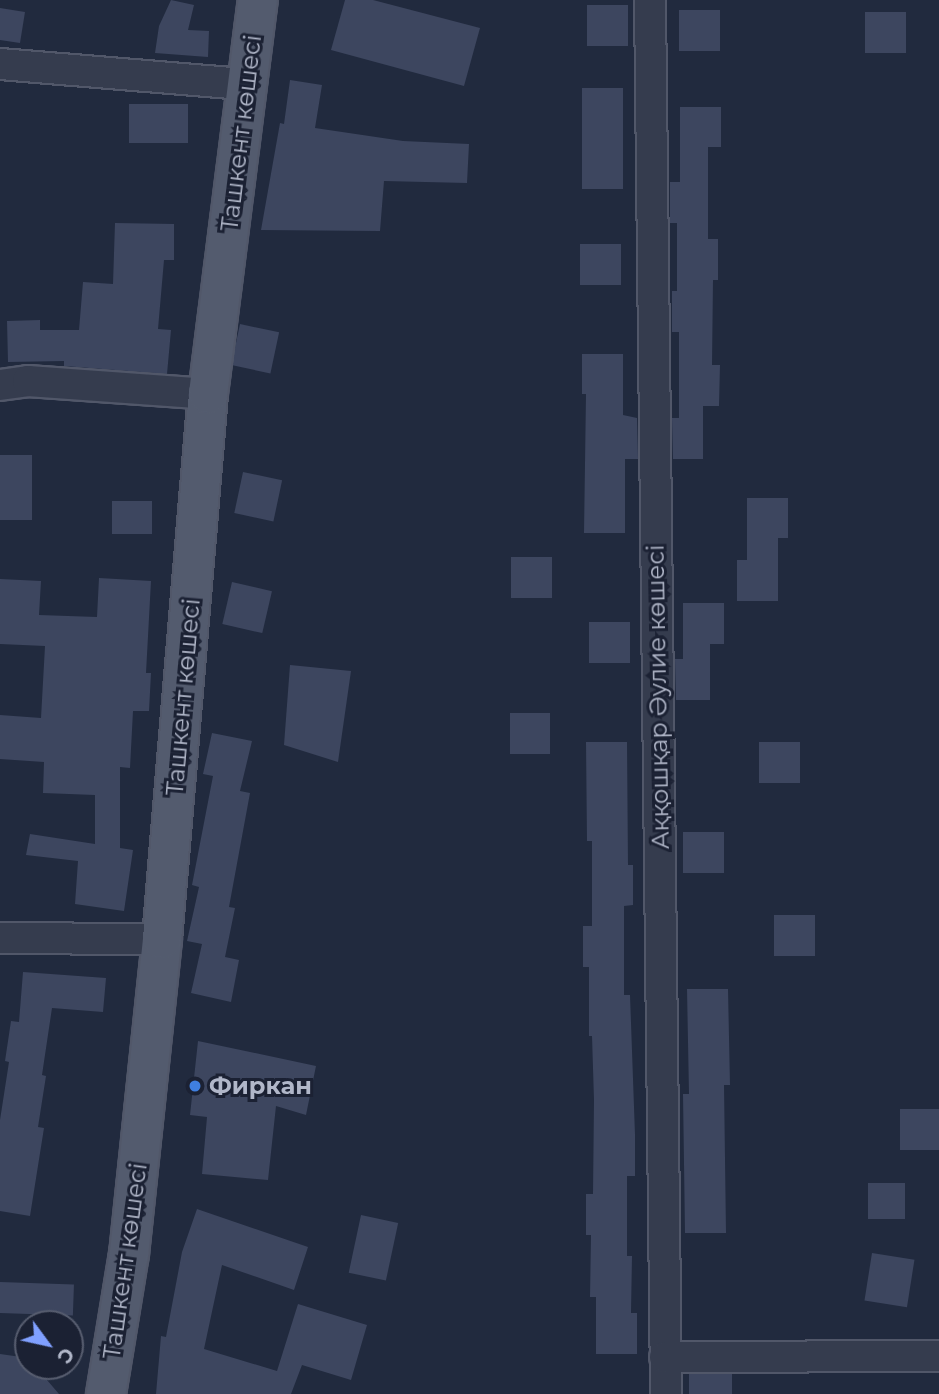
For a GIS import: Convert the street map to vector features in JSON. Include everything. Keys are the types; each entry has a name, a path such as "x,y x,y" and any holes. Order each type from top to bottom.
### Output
{"main road":[{"name":"Ташкент көшесі","path":"106,1394 129,1254 162,939 208,394 245,84 258,0"}],"street":[{"name":"Аққошқар Әулие көшесі","path":"650,0 666,1394"},
{"path":"0,64 245,84"},
{"path":"0,385 28,381 208,394"},
{"path":"0,938 162,939"},
{"path":"665,1357 939,1356"}],"building":[{"path":"171,0 194,5 188,30 209,31 208,57 155,53 159,26"},
{"path":"345,0 373,0 480,28 464,86 331,50"},
{"path":"587,5 628,5 628,46 587,46"},
{"path":"0,8 25,12 20,43 0,40"},
{"path":"679,10 720,10 720,51 679,51"},
{"path":"865,12 906,12 906,53 865,53"},
{"path":"290,80 322,85 315,128 403,141 469,144 467,183 384,181 380,231 261,230 280,123 284,124"},
{"path":"582,88 623,88 623,189 582,189"},
{"path":"129,104 188,104 188,143 129,143"},
{"path":"680,107 721,107 721,147 708,147 708,239 718,239 718,280 713,280 712,365 720,365 719,406 703,406 703,459 673,459 672,418 679,418 679,332 672,332 672,291 677,291 677,223 670,223 670,182 680,182"},
{"path":"115,223 174,224 174,260 164,260 158,329 171,330 167,374 64,366 64,361 8,362 7,321 40,320 40,330 79,330 83,282 113,284"},
{"path":"580,244 621,244 621,285 580,285"},
{"path":"240,324 279,332 270,373 231,365"},
{"path":"582,354 623,354 623,415 637,418 638,459 625,459 625,533 584,533 586,394 582,394"},
{"path":"0,455 32,455 32,520 0,520"},
{"path":"243,472 282,480 273,521 234,513"},
{"path":"747,498 788,498 788,538 778,538 778,601 737,601 737,560 747,560"},
{"path":"112,501 152,501 152,534 112,534"},
{"path":"511,557 552,557 552,598 511,598"},
{"path":"99,578 151,581 146,673 151,673 149,711 133,711 130,768 120,767 120,848 133,850 124,911 75,904 78,861 26,855 30,834 95,844 95,795 43,793 44,762 0,759 0,715 41,718 45,646 0,644 0,579 41,581 39,615 97,617"},
{"path":"232,582 272,591 262,633 222,624"},
{"path":"683,603 724,603 724,644 710,644 710,700 676,700 675,659 683,659"},
{"path":"589,622 630,622 630,663 589,663"},
{"path":"290,665 351,671 338,762 284,745"},
{"path":"510,713 550,713 550,754 510,754"},
{"path":"212,733 252,741 240,791 250,793 229,907 235,908 225,957 239,960 231,1002 191,993 202,944 187,941 199,887 192,885 213,776 203,774"},
{"path":"586,742 627,742 628,865 633,865 633,905 624,906 624,995 630,995 635,1176 627,1176 627,1256 632,1256 631,1313 637,1313 637,1354 596,1354 596,1297 590,1297 591,1235 586,1235 586,1194 593,1194 594,1100 592,1036 589,1036 589,967 583,967 583,926 592,926 592,841 587,841"},
{"path":"759,742 800,742 800,783 759,783"},
{"path":"683,832 724,832 724,873 683,873"},
{"path":"774,915 815,915 815,956 774,956"},
{"path":"23,972 106,978 103,1012 52,1008 42,1075 46,1076 38,1127 44,1128 30,1216 0,1211 0,1120 9,1062 5,1061 11,1021 19,1022"},
{"path":"687,989 728,989 730,1085 724,1085 726,1233 685,1233 683,1094 689,1094"},
{"path":"198,1041 316,1066 306,1115 276,1106 268,1180 202,1174 207,1117 190,1115"},
{"path":"900,1109 939,1109 939,1150 900,1150"},
{"path":"868,1183 905,1183 905,1219 868,1219"},
{"path":"197,1209 308,1247 294,1290 222,1265 204,1349 277,1371 298,1304 367,1325 351,1380 302,1365 291,1394 156,1394 161,1336 166,1337 182,1252"},
{"path":"361,1215 398,1223 386,1281 349,1273"},
{"path":"872,1253 914,1260 907,1307 864,1300"},
{"path":"0,1282 74,1285 73,1310 14,1310 14,1314 0,1313"},
{"path":"0,1354 14,1356 14,1380 47,1380 59,1394 0,1394"},
{"path":"689,1374 732,1374 732,1394 689,1394"}],"place":[{"name":"Фиркан","path":"195,1086"}]}
